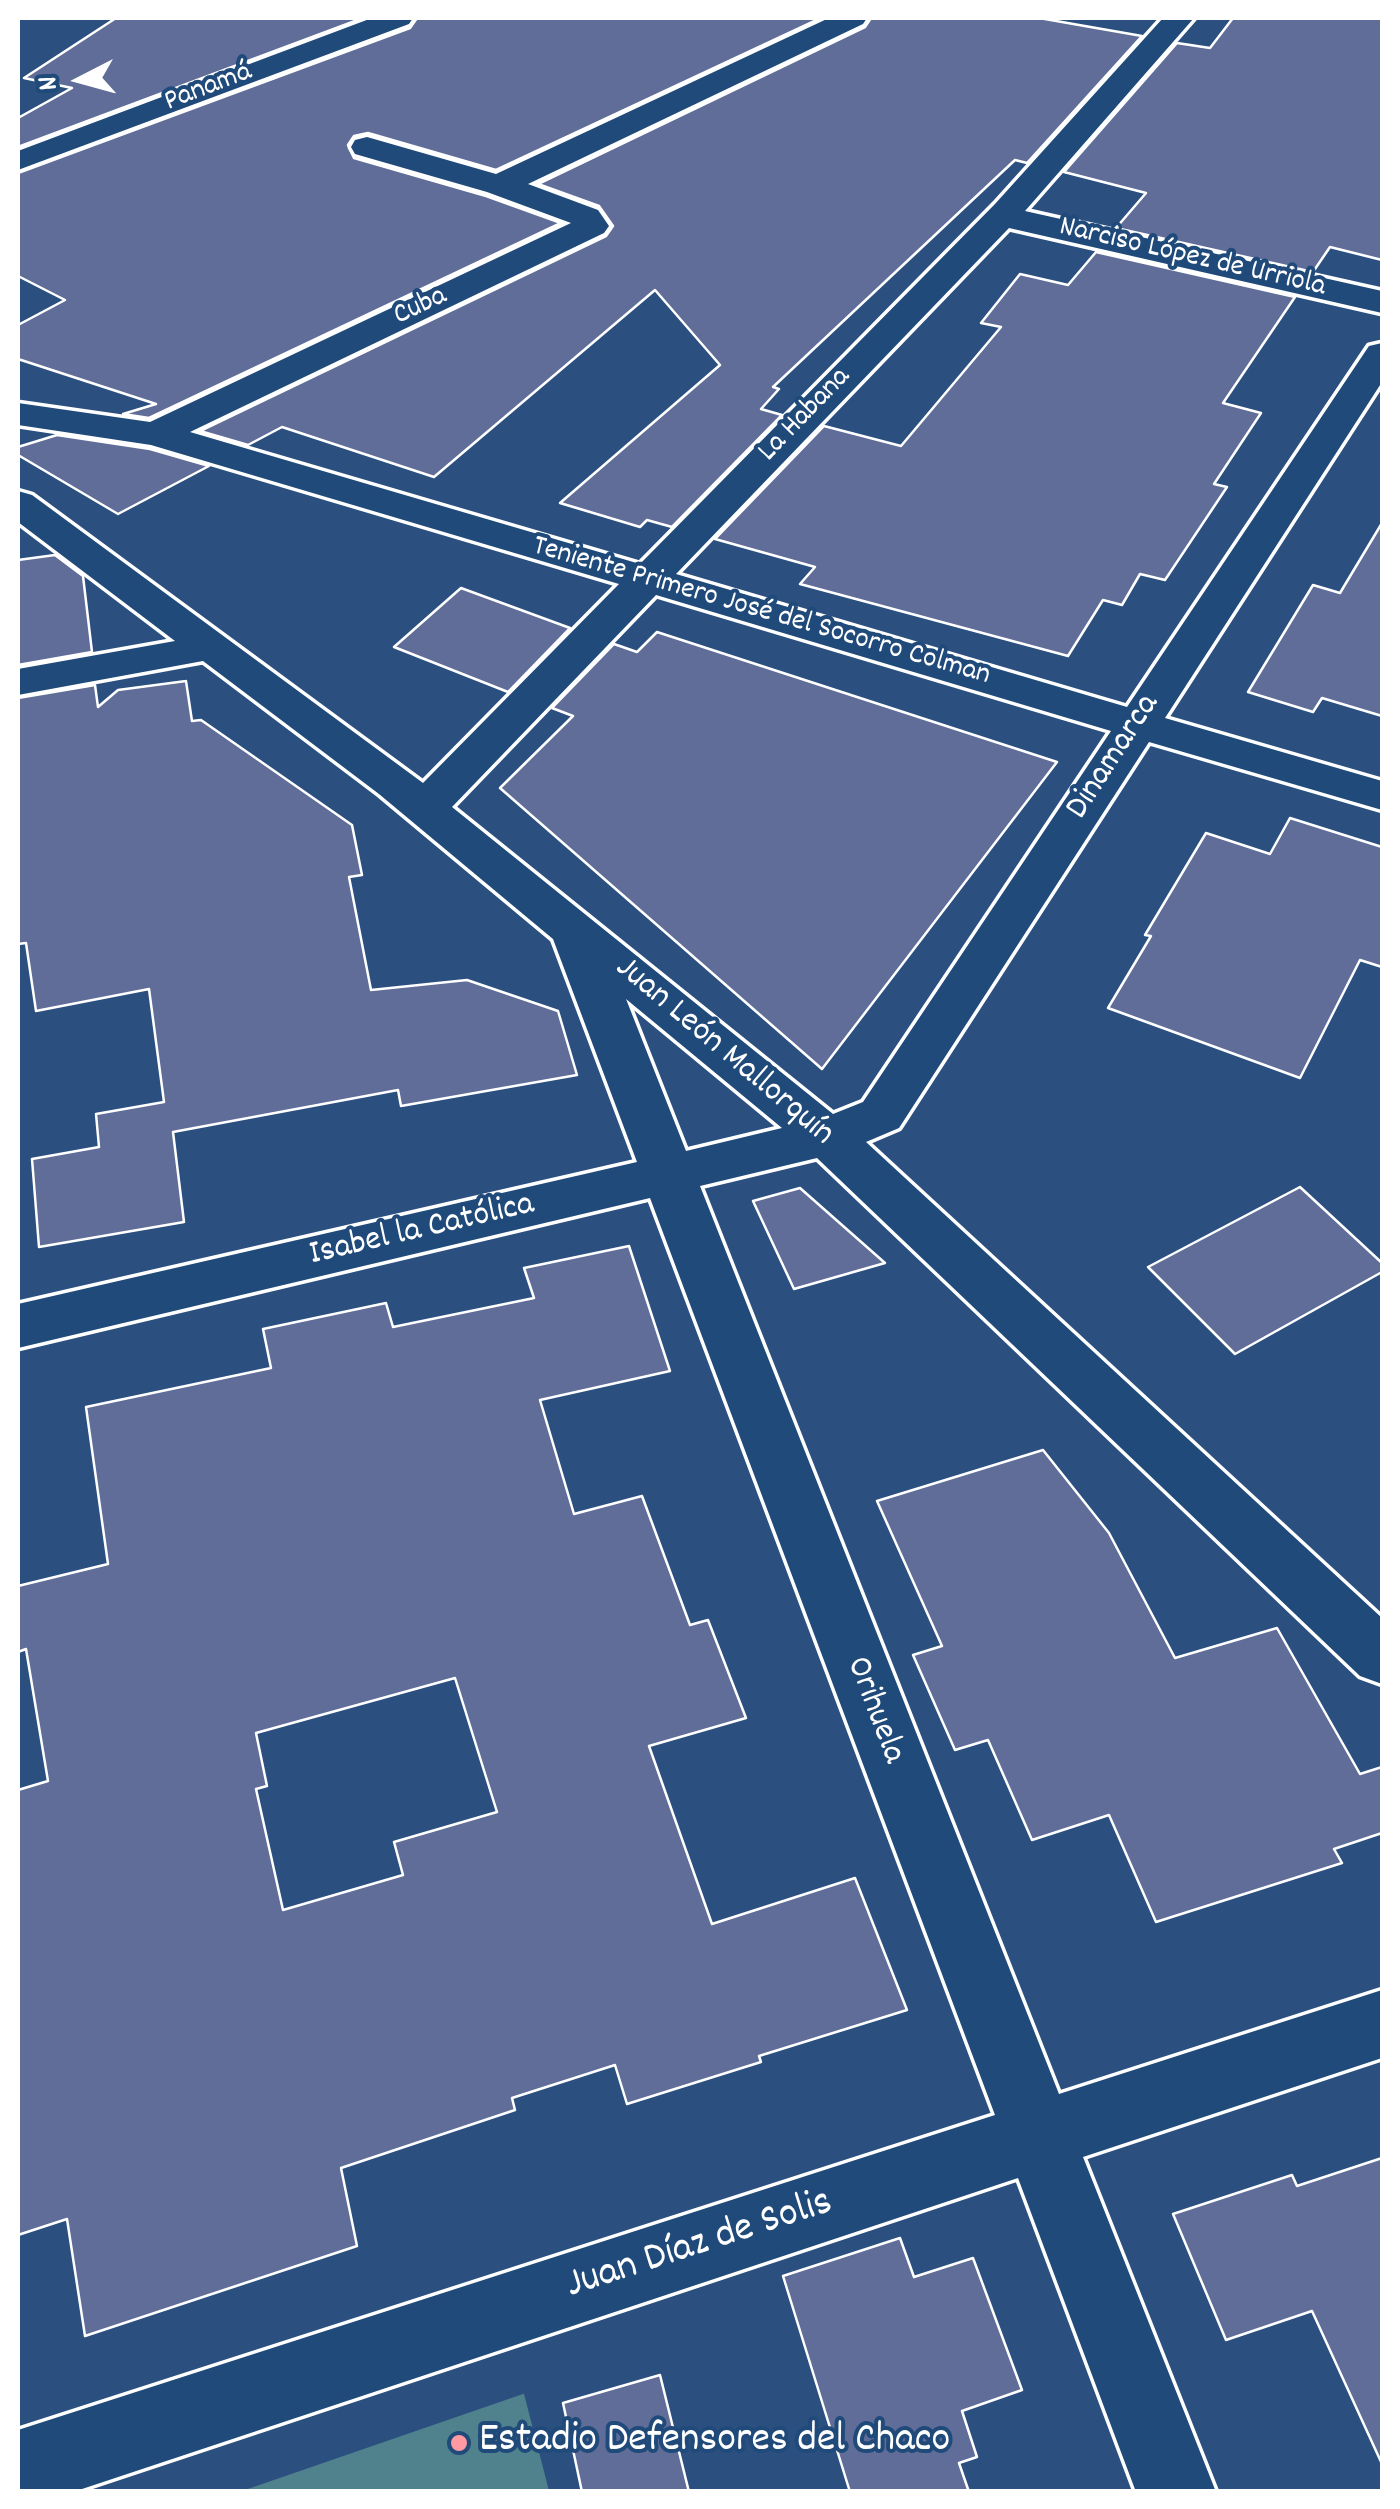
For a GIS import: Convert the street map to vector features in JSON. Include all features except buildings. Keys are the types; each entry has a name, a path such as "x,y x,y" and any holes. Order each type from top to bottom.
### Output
{"street":[{"name":"Panamá","path":"20,161 398,18"},
{"path":"499,186 852,18"},
{"name":"La Habana","path":"425,808 1001,216 1180,18"},
{"name":"Cuba","path":"147,432 592,226 586,218 499,186 367,147"},
{"name":"Narciso López de Urriola","path":"1001,216 1382,302"},
{"name":"Dinamarca","path":"827,1137 881,1115 1382,354"},
{"name":"Teniente Primero José del Socorro Colman","path":"18,414 147,432 1382,796"},
{"name":"Juan León Mallorquín","path":"18,503 425,808 827,1137 1382,1657"},
{"path":"18,682 212,647"},
{"name":"Orihuela","path":"574,930 1176,2492"},
{"name":"Isabel la Católica","path":"18,1326 827,1137"},
{"name":"Juan Díaz de Solis","path":"18,2470 1382,2024"}],"green space":[{"name":"Estadio Defensores del Chaco","path":"523,2394 549,2491 242,2491"}],"place":[{"name":"Estadio Defensores del Chaco","path":"459,2443"}]}
